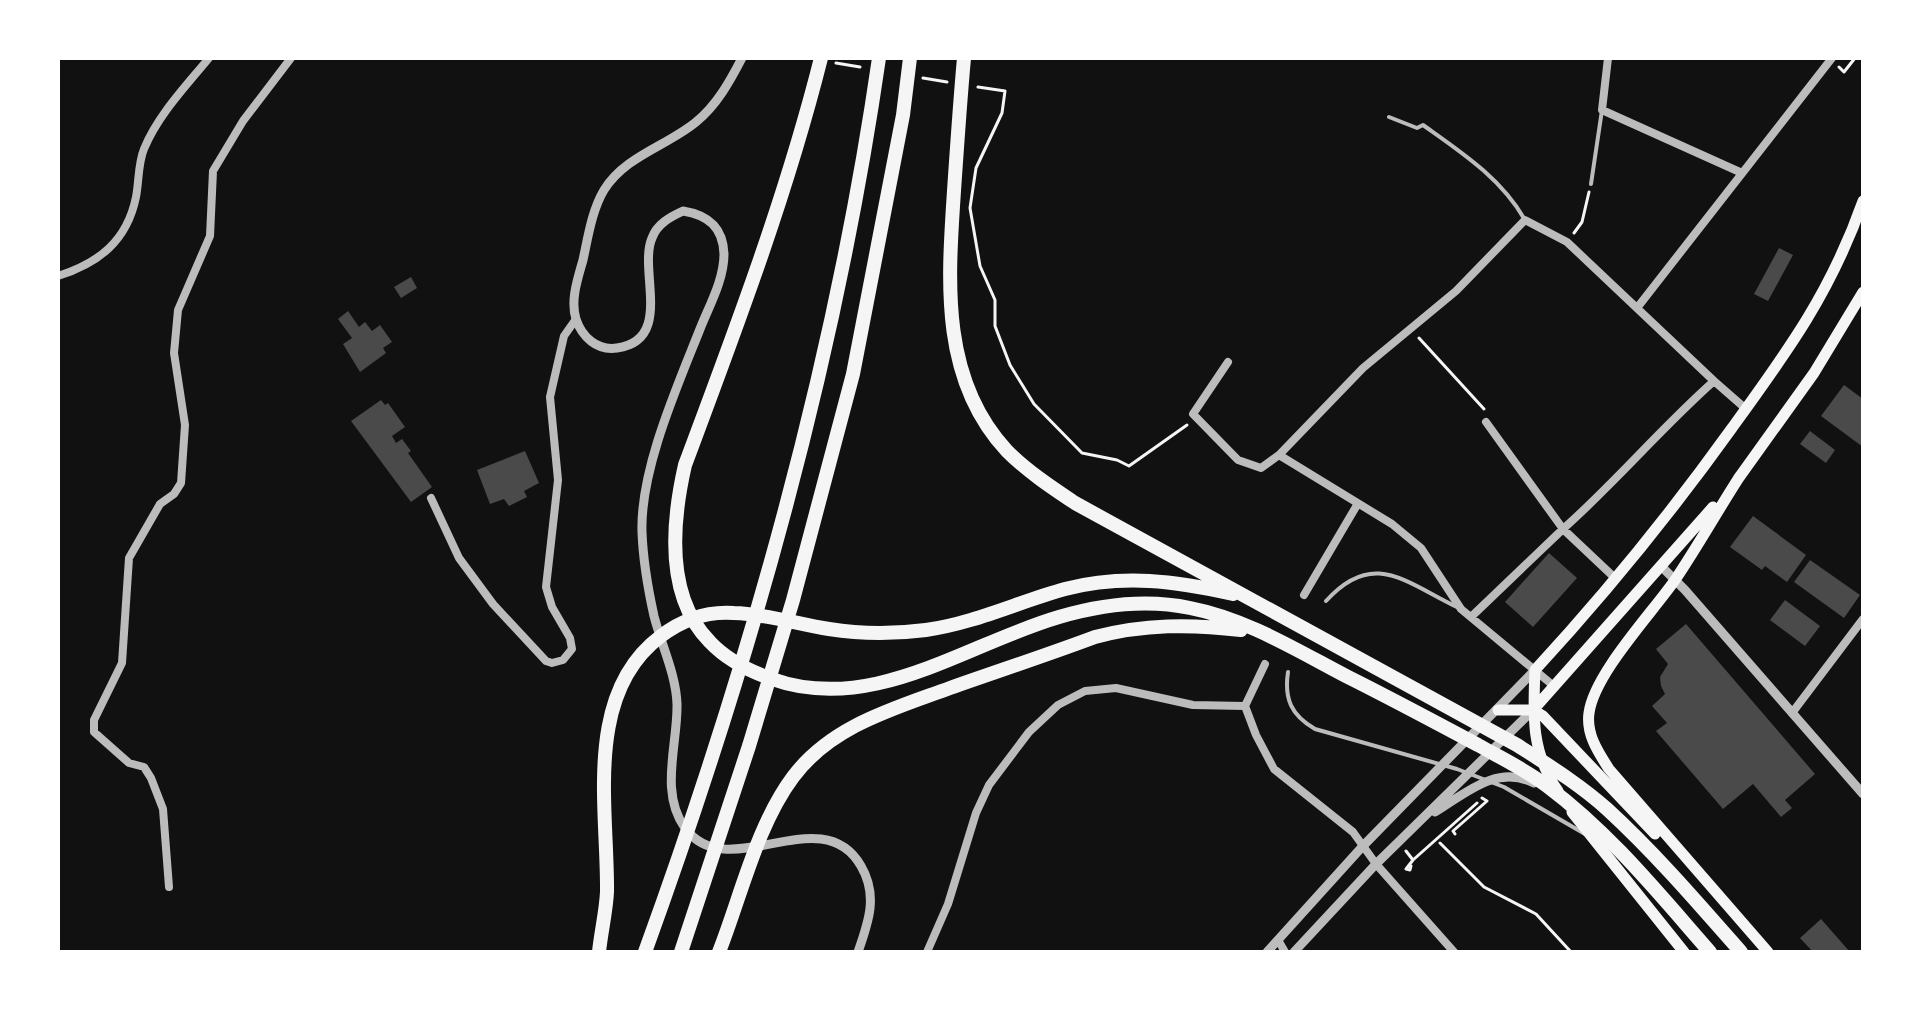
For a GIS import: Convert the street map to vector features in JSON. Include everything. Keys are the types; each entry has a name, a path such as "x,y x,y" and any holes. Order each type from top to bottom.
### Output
{"highway":[{"path":"821,58 762,254 685,465 679,493 675,528 680,590 703,635 723,655 756,673 791,686 818,690 890,681 1055,618 1084,610 1153,602 1210,612 1262,632 1432,720 1544,783 1589,820 1710,952"},
{"path":"645,952 680,856 763,585 820,375 879,58"},
{"path":"681,952 709,873 793,600 853,374 900,130 910,58"},
{"path":"964,58 952,226 950,303 954,344 973,398 987,425 1006,449 1047,485 1116,526 1445,705 1550,766 1605,808 1665,868 1741,952"},
{"path":"599,952 607,896 608,723 615,697 629,671 646,647 672,628 704,614 734,613 832,630 919,631 953,626 1064,590 1098,582 1135,579 1189,584 1253,599"},
{"path":"719,952 774,808 793,777 837,736 867,718 1128,628 1199,625 1262,632"}],"main road":[{"path":"1684,952 1574,815 1549,779 1539,757 1533,710 1535,670 1648,542 1803,329 1839,265 1863,201"},
{"path":"1768,952 1609,769 1594,743 1588,722 1589,710 1600,684 1675,579 1740,476 1821,363 1863,292"},
{"path":"1533,710 1740,476"},
{"path":"1498,710 1533,710 1543,716 1636,815 1710,887"}],"street":[{"path":"58,276 106,252 127,228 144,150 165,112 209,58"},
{"path":"169,887 163,809 151,778 144,767 129,763 94,732 94,720 122,663 129,558 160,504 174,494 181,483 185,425 174,353 178,310 210,236 213,171 243,121 291,58"},
{"path":"742,58 709,111 680,134 625,166 604,191 597,205 575,287 574,305 576,319 594,345 607,349 621,348 642,334 652,305 648,249 660,225 683,211 706,217 722,240 722,274 667,412 647,491 642,529 654,616 677,700 672,801 686,830 697,840 711,846 727,850 809,838 828,840 845,848 857,860 872,893 871,912 858,952"},
{"path":"1608,58 1602,110 1742,173"},
{"path":"1637,308 1832,58"},
{"path":"1228,362 1193,414 1238,460 1261,468 1279,455 1363,368 1456,291 1525,220 1567,242 1746,409"},
{"path":"431,498 459,558 493,604 546,661 552,663 569,656 572,649 570,638 552,607 546,587 558,480 550,397 564,336 576,319"},
{"path":"1471,617 1600,496 1714,381"},
{"path":"1486,422 1563,529 1616,579"},
{"path":"1279,455 1392,524 1421,548 1461,609 1555,687"},
{"path":"1304,595 1357,505"},
{"path":"1662,567 1863,794"},
{"path":"1792,713 1863,619"},
{"path":"1265,664 1245,706 1274,769 1353,832 1376,864 1454,952"},
{"path":"1267,952 1362,847 1535,670"},
{"path":"927,952 948,904 976,813 989,785 1029,732 1058,705 1085,691 1116,688 1193,705 1245,706"},
{"path":"1294,952 1376,864 1533,710"},
{"path":"1418,823 1481,784 1508,776 1537,785 1574,815"},
{"path":"1278,940 1285,952"}],"lane":[{"path":"1591,184 1602,110"},
{"path":"1389,117 1417,128 1423,125 1473,161 1498,184 1525,220"},
{"path":"1326,601 1342,584 1375,571 1391,575 1461,609"},
{"path":"1288,672 1286,690 1291,708 1300,720 1315,729 1457,769 1504,787 1536,803 1639,871"}],"path":[{"path":"1846,58 1839,67 1844,72 1855,58"},
{"path":"998,90 1005,91 1002,113 976,168 970,208 980,266 995,300 995,326 1010,365 1034,404 1082,453 1117,460 1129,466 1186,425 1193,414"},
{"path":"1567,242 1582,222 1591,184"},
{"path":"1410,329 1489,416 1486,422"},
{"path":"1409,868 1413,860 1484,797 1487,801 1456,831"},
{"path":"1440,843 1484,887 1536,914 1571,952"},
{"path":"1404,849 1413,860"}],"building":[{"path":"1779,248 1793,255 1768,301 1754,294"},
{"path":"411,277 417,288 401,298 394,287"},
{"path":"348,311 359,327 365,322 372,331 380,325 392,342 383,348 386,353 360,372 343,344 352,338 338,319"},
{"path":"1844,385 1863,399 1863,447 1821,416"},
{"path":"381,400 385,405 388,403 405,427 392,436 396,443 402,439 432,487 411,502 351,421"},
{"path":"1810,431 1835,450 1826,463 1800,444"},
{"path":"525,451 539,483 524,491 527,497 509,506 504,499 490,504 477,470"},
{"path":"1753,516 1806,555 1787,582 1765,566 1762,570 1730,547"},
{"path":"1549,553 1577,578 1533,627 1505,602"},
{"path":"1810,560 1860,595 1844,618 1794,582"},
{"path":"1785,600 1820,626 1805,646 1770,620"},
{"path":"1686,624 1815,774 1785,800 1792,808 1781,817 1753,784 1723,809 1656,731 1667,723 1652,706 1665,694 1660,677 1668,664 1656,649"},
{"path":"1821,919 1850,952 1813,952 1800,938"}]}
